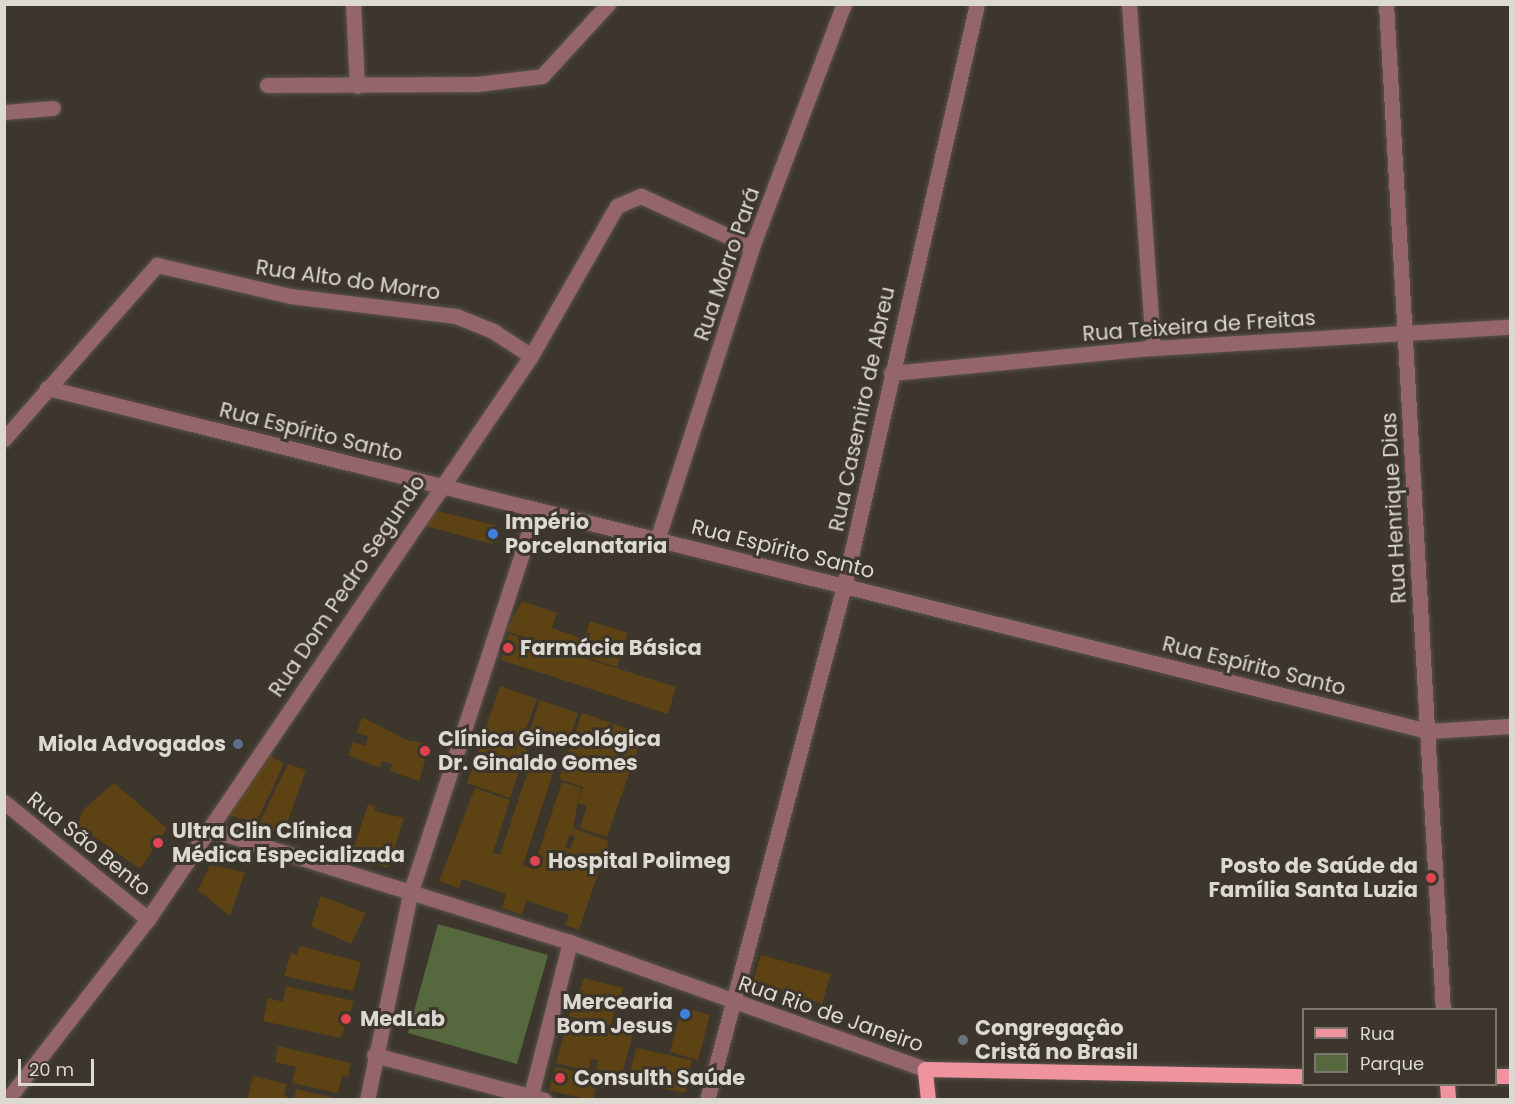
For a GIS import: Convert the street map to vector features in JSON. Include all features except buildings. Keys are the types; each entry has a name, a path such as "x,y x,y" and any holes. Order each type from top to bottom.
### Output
{"main road":[{"name":"Rua Rio de Janeiro","path":"925,1069 1302,1076"},
{"path":"925,1069 928,1100"}],"street":[{"path":"353,4 357,86"},
{"path":"267,85 513,83 542,76 608,4"},
{"name":"Rua Morro Pará","path":"657,540 752,247 844,4"},
{"name":"Rua Casemiro de Abreu","path":"707,1100 844,586 977,4"},
{"path":"1129,4 1153,348"},
{"name":"Rua Henrique Dias","path":"1386,4 1443,1008"},
{"path":"4,112 53,108"},
{"name":"Rua Dom Pedro Segundo","path":"7,1100 148,919 440,486 531,356 617,206 632,196 752,247"},
{"name":"Rua Alto do Morro","path":"47,388 152,266 164,265 290,296 456,316 531,356"},
{"name":"Rua Teixeira de Freitas","path":"891,373 1153,348 1510,327"},
{"path":"4,439 47,388"},
{"name":"Rua Espírito Santo","path":"47,388 1428,731 1510,726"},
{"path":"367,1100 374,1055 410,894 536,510"},
{"name":"Rua São Bento","path":"4,802 148,919"},
{"name":"Rua Rio de Janeiro","path":"209,829 410,894 570,942 732,1002 925,1069"},
{"path":"374,1055 538,1097 570,942"}],"green space":[{"path":"438,924 548,955 517,1064 408,1033"}],"place":[{"name":"Império Porcelanataria","path":"493,534"},
{"name":"Farmácia Básica","path":"508,648"},
{"name":"Miola Advogados","path":"238,744"},
{"name":"Clínica Ginecológica Dr. Ginaldo Gomes","path":"425,751"},
{"name":"Ultra Clin Clínica Médica Especializada","path":"158,843"},
{"name":"Hospital Polimeg","path":"535,861"},
{"name":"Posto de Saúde da Família Santa Luzia","path":"1431,878"},
{"name":"Mercearia Bom Jesus","path":"685,1014"},
{"name":"MedLab","path":"346,1019"},
{"name":"Congregaçâo Cristã no Brasil","path":"963,1040"},
{"name":"Consulth Saúde","path":"560,1078"}]}
